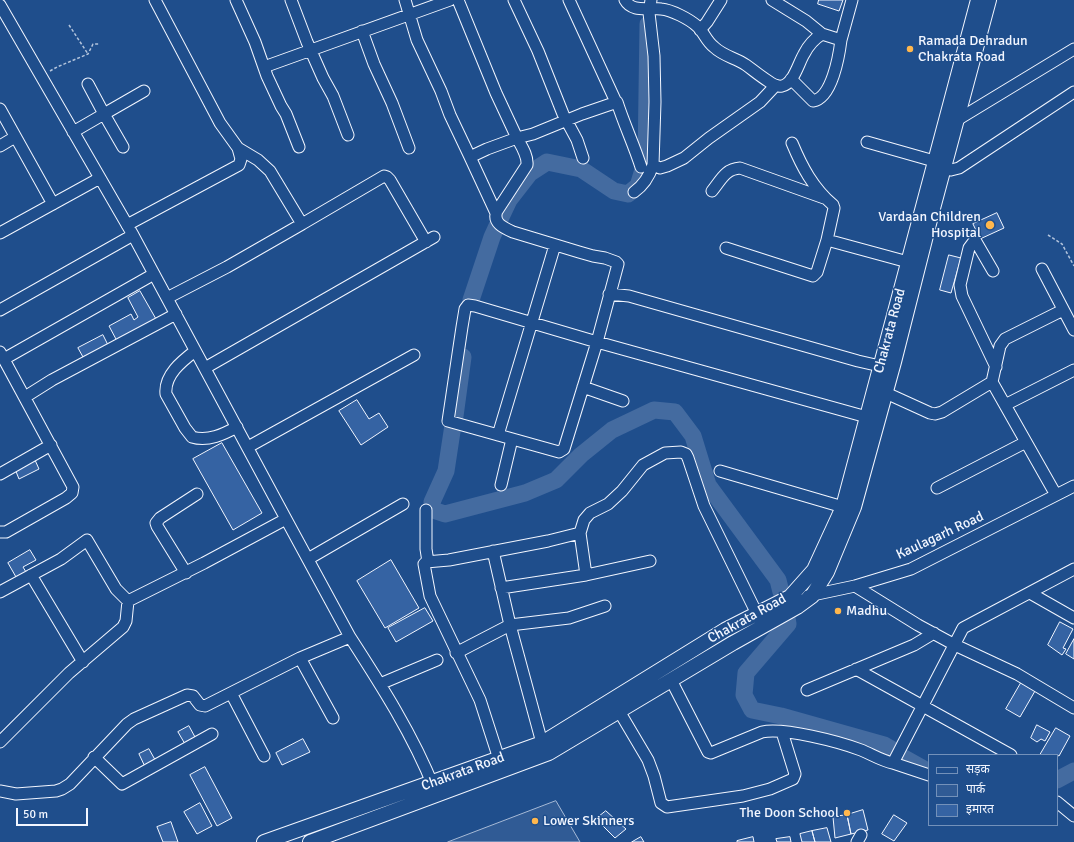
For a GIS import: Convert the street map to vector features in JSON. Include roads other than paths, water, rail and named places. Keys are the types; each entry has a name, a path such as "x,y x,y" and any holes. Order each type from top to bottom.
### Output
{"main road":[{"name":"Chakrata Road","path":"264,842 549,753 671,680 760,620 790,597 814,570 843,507 872,419 886,393 978,0"},
{"name":"Chakrata Road","path":"310,842 434,789 499,759 542,743 725,630 797,607 812,596 827,572 854,507 872,419 880,366 908,262 939,164 957,120 990,0"}],"street":[{"path":"0,2 8,0"},
{"path":"127,225 239,165 241,159 238,148 220,123 155,0"},
{"path":"236,0 299,147"},
{"path":"291,0 310,50 333,96 348,135"},
{"path":"404,0 417,40 496,213 496,219 504,229 593,256 605,258 617,263 618,266 609,294 596,342 583,387 564,449 562,451 559,452 448,421 465,309 468,305 475,306 596,342 872,419"},
{"path":"264,67 450,0"},
{"path":"458,0 496,93 526,156 527,165 496,213"},
{"path":"514,0 538,51 566,121 577,140 584,158"},
{"path":"569,0 617,102 636,148 641,167"},
{"path":"625,0 631,6 645,9 650,4"},
{"path":"700,30 721,0"},
{"path":"772,0 806,21 822,34 841,40"},
{"path":"791,78 813,101 820,98 826,92 835,71 841,40 852,0"},
{"path":"650,4 691,21 714,48 746,65 775,86 782,86 789,83 804,53 816,38 822,34"},
{"path":"634,192 647,180 653,165 655,114 654,56 650,4"},
{"path":"0,5 133,235 350,637 380,684 420,757 434,789"},
{"path":"362,32 409,148"},
{"path":"957,120 1074,49"},
{"path":"88,84 122,148"},
{"path":"653,165 660,168 684,158 709,138 760,102 775,86"},
{"path":"73,132 144,91"},
{"path":"867,142 939,164 951,170 958,168 1074,92"},
{"path":"470,157 487,149 533,134 616,102"},
{"path":"0,109 53,204"},
{"path":"0,146 15,137"},
{"path":"726,248 814,276 817,272 827,240 834,208 833,205 812,183 801,166 792,143"},
{"path":"238,148 258,160 270,171 302,224"},
{"path":"712,191 724,174 732,168 740,168 826,199"},
{"path":"167,298 227,267 384,176 390,180 430,240 205,368"},
{"path":"0,233 100,178"},
{"path":"0,310 133,235"},
{"path":"827,240 908,262"},
{"path":"993,272 976,240 970,248 960,285 962,296 996,367"},
{"path":"498,435 555,245"},
{"path":"1042,269 1074,330"},
{"path":"0,532 6,532 66,498 72,494 73,487 2,355 154,274"},
{"path":"609,294 629,296 880,366"},
{"path":"886,393 930,413 935,414 942,412 992,382 1000,346 1005,339 1063,310"},
{"path":"25,397 52,380 176,314"},
{"path":"195,351 183,360 170,375 165,389 166,394 185,428 192,437 204,439 223,434 237,427"},
{"path":"248,447 414,355"},
{"path":"1005,405 1074,370"},
{"path":"992,382 1056,495"},
{"path":"583,387 623,401"},
{"path":"501,485 512,439"},
{"path":"937,488 1026,442"},
{"path":"0,474 51,445"},
{"path":"586,575 580,533 584,520 590,513 608,504 622,491 643,465 666,453 681,452 686,454 688,458 704,506 760,620"},
{"path":"720,471 843,507"},
{"name":"Kaulagarh Road","path":"790,597 812,596 854,586 911,569 1074,486"},
{"path":"186,573 156,523 160,518 197,494"},
{"path":"308,559 403,504"},
{"path":"426,510 426,549 428,562"},
{"path":"128,601 186,573 286,519"},
{"path":"499,759 480,700 428,591 424,564 426,562 449,560 580,533"},
{"path":"0,592 60,559 87,540 116,589 128,601"},
{"path":"493,551 510,625 542,743"},
{"path":"501,588 586,575 650,561"},
{"path":"893,763 963,628 1074,569"},
{"path":"31,575 83,662"},
{"path":"854,586 934,634 1017,674 1074,708"},
{"path":"1030,593 1074,618"},
{"path":"0,742 69,673 123,627 126,621 128,601"},
{"path":"456,652 510,625 568,618 605,606"},
{"path":"807,690 914,645 934,634"},
{"path":"0,791 16,794 56,791 62,789 70,784 127,724 134,720 187,695 192,696 202,706 205,706 300,658 350,637"},
{"path":"300,658 333,718"},
{"path":"380,684 437,660"},
{"path":"856,670 1009,754"},
{"path":"671,680 708,752 711,753 769,730 834,742 861,750 928,775"},
{"path":"231,692 264,756"},
{"path":"619,711 648,760 661,803 668,807 743,796 770,789 793,780 795,774 782,732"},
{"path":"94,757 122,784 212,734"},
{"path":"1058,803 1074,816"}],"waterway":[{"path":"500,219 509,200 530,173 547,162 581,169 614,191 628,194 638,186 646,160 648,24"},
{"path":"471,300 497,226"},
{"path":"455,416 463,357"},
{"path":"453,425 446,471 432,502 433,510 445,514 525,493 556,480 581,455 612,430 654,410 675,412 693,436 708,485 778,580 781,592"},
{"path":"787,618 788,624 746,673 744,695 752,710 781,716 884,745 891,749"},
{"path":"904,758 928,771"},
{"path":"1058,779 1074,771"}],"place":[{"name":"Ramada Dehradun Chakrata Road","path":"910,49"},
{"name":"Vardaan Children Hospital","path":"990,225"},
{"name":"Madhu","path":"838,611"},
{"name":"The Doon School","path":"847,813"},
{"name":"Lower Skinners","path":"535,821"}]}
